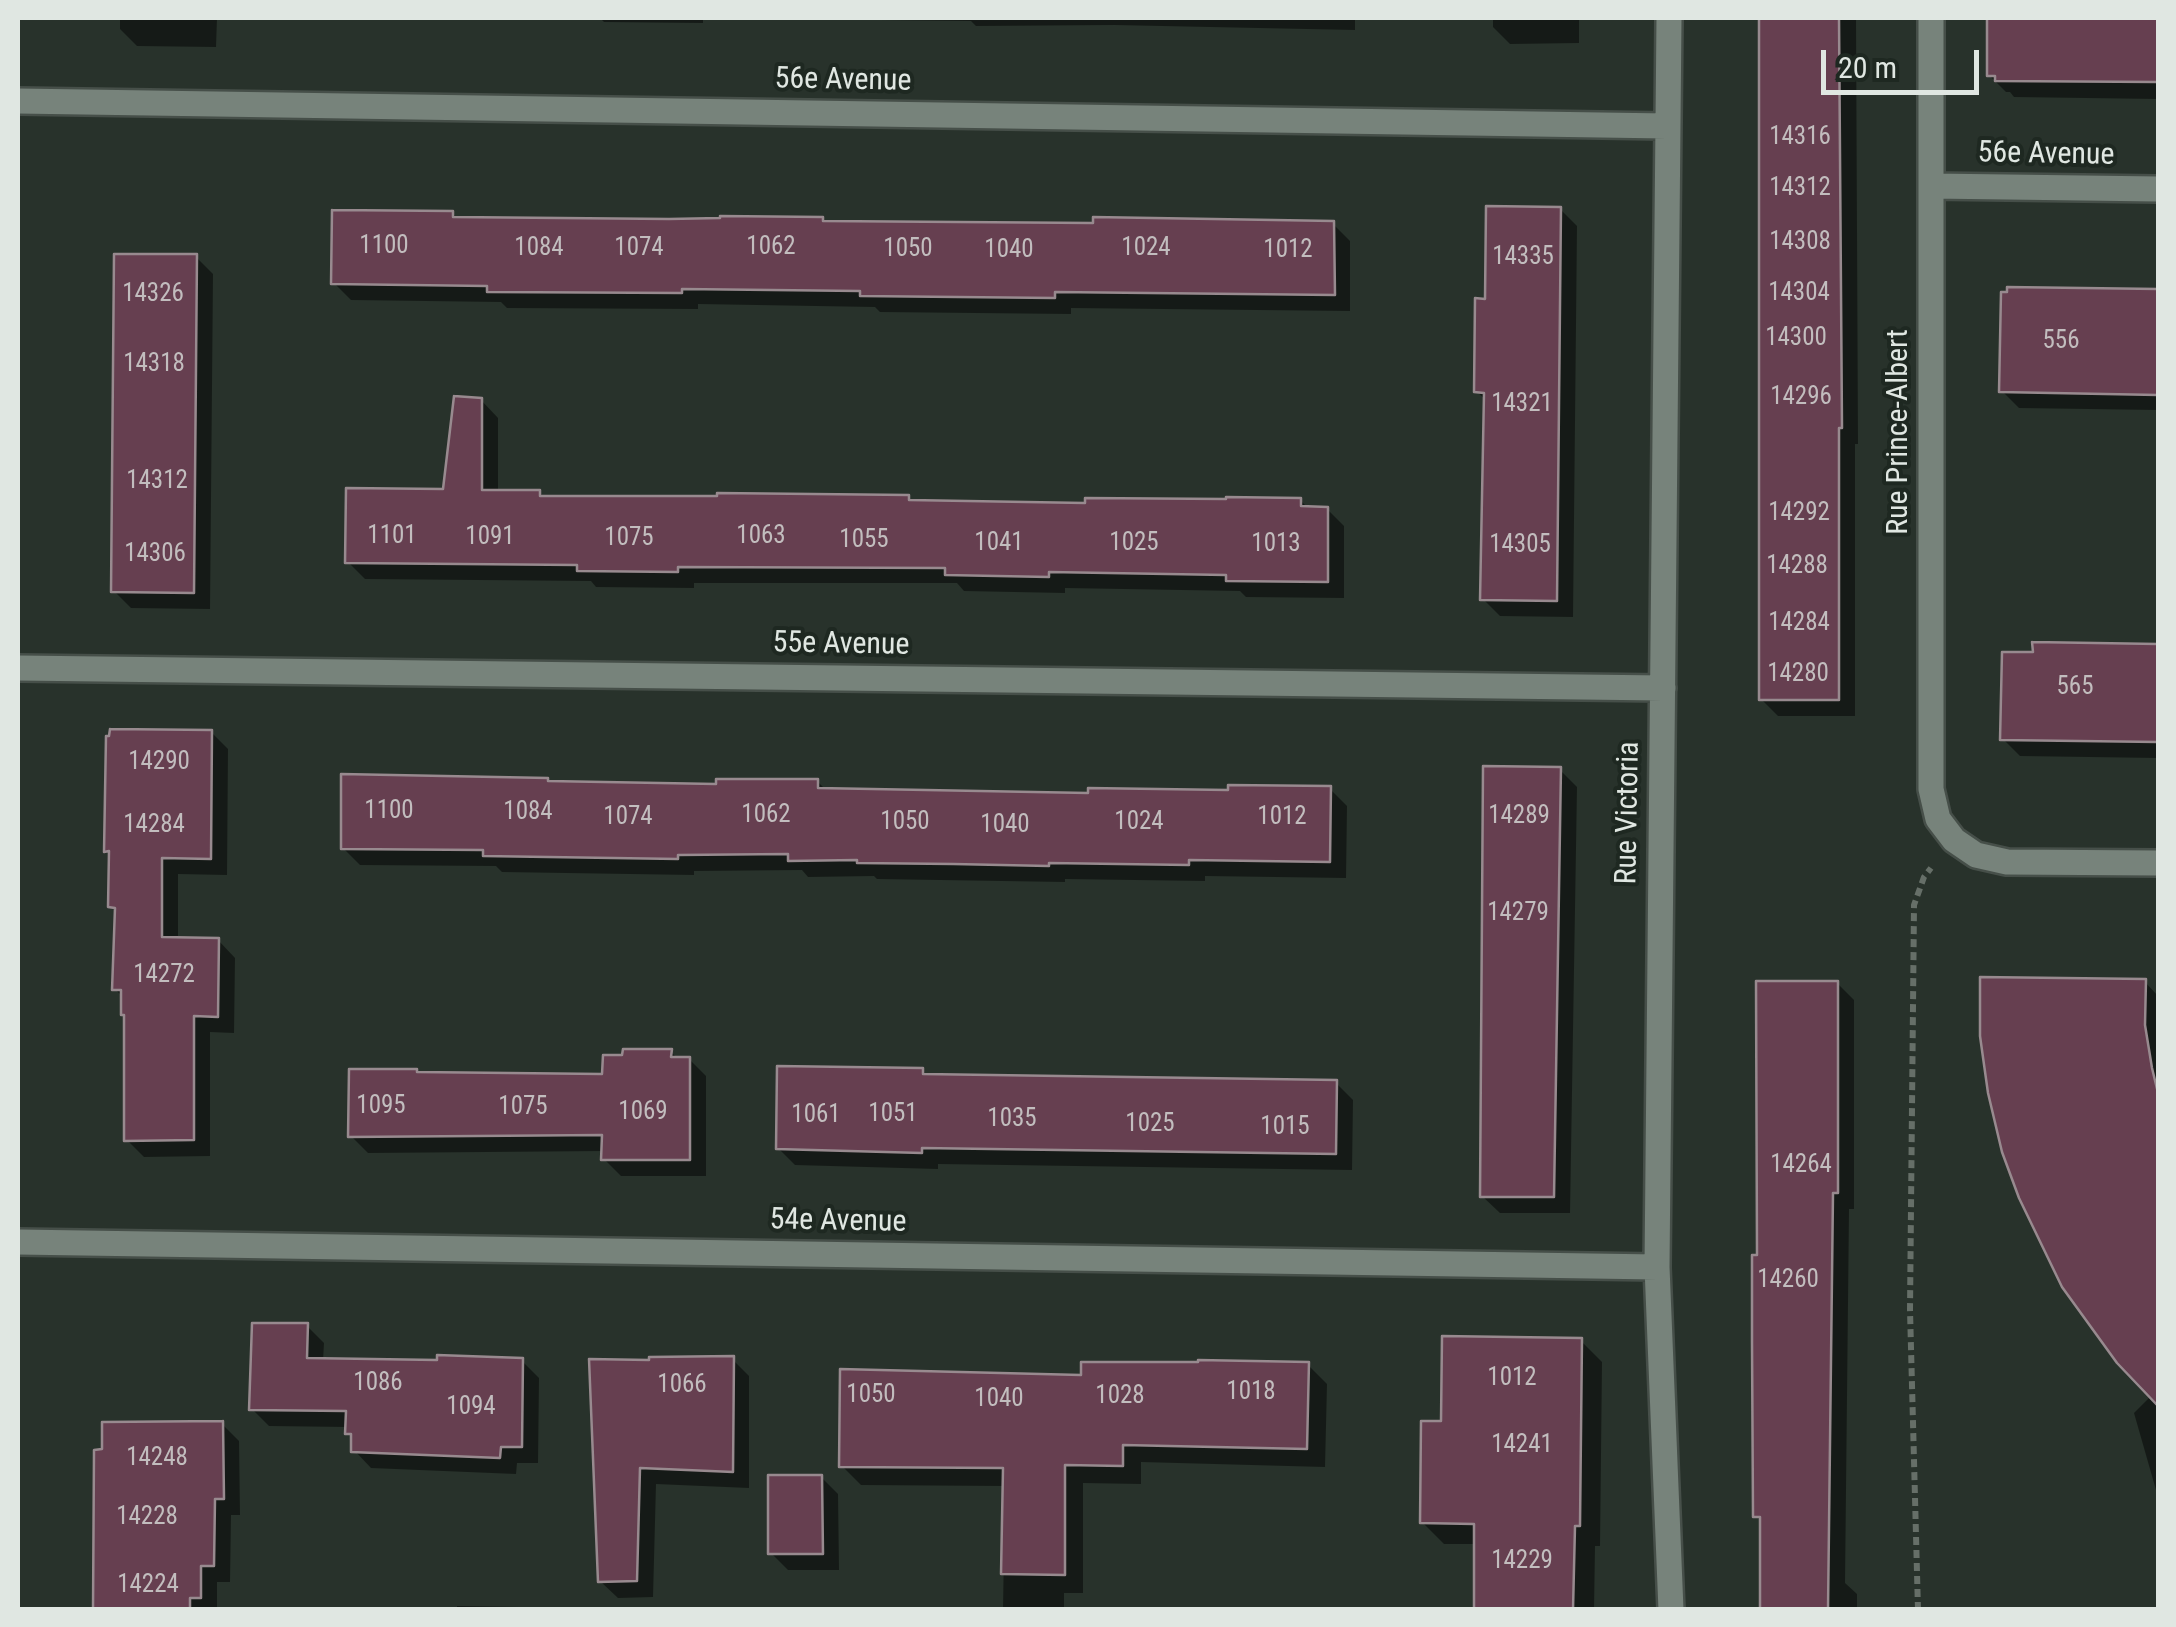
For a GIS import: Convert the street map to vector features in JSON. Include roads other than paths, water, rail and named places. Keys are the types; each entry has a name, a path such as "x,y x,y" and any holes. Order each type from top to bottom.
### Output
{"street":[{"name":"Rue Victoria","path":"1669,18 1657,1267 1671,1610"},
{"name":"Rue Prince-Albert","path":"1931,18 1930,789 1938,820 1954,840 1976,855 2006,862 2158,863"},
{"name":"56e Avenue","path":"18,101 1668,126"},
{"name":"56e Avenue","path":"1932,186 2158,188"},
{"name":"55e Avenue","path":"18,668 1663,688"},
{"name":"54e Avenue","path":"18,1242 1657,1267"}]}
